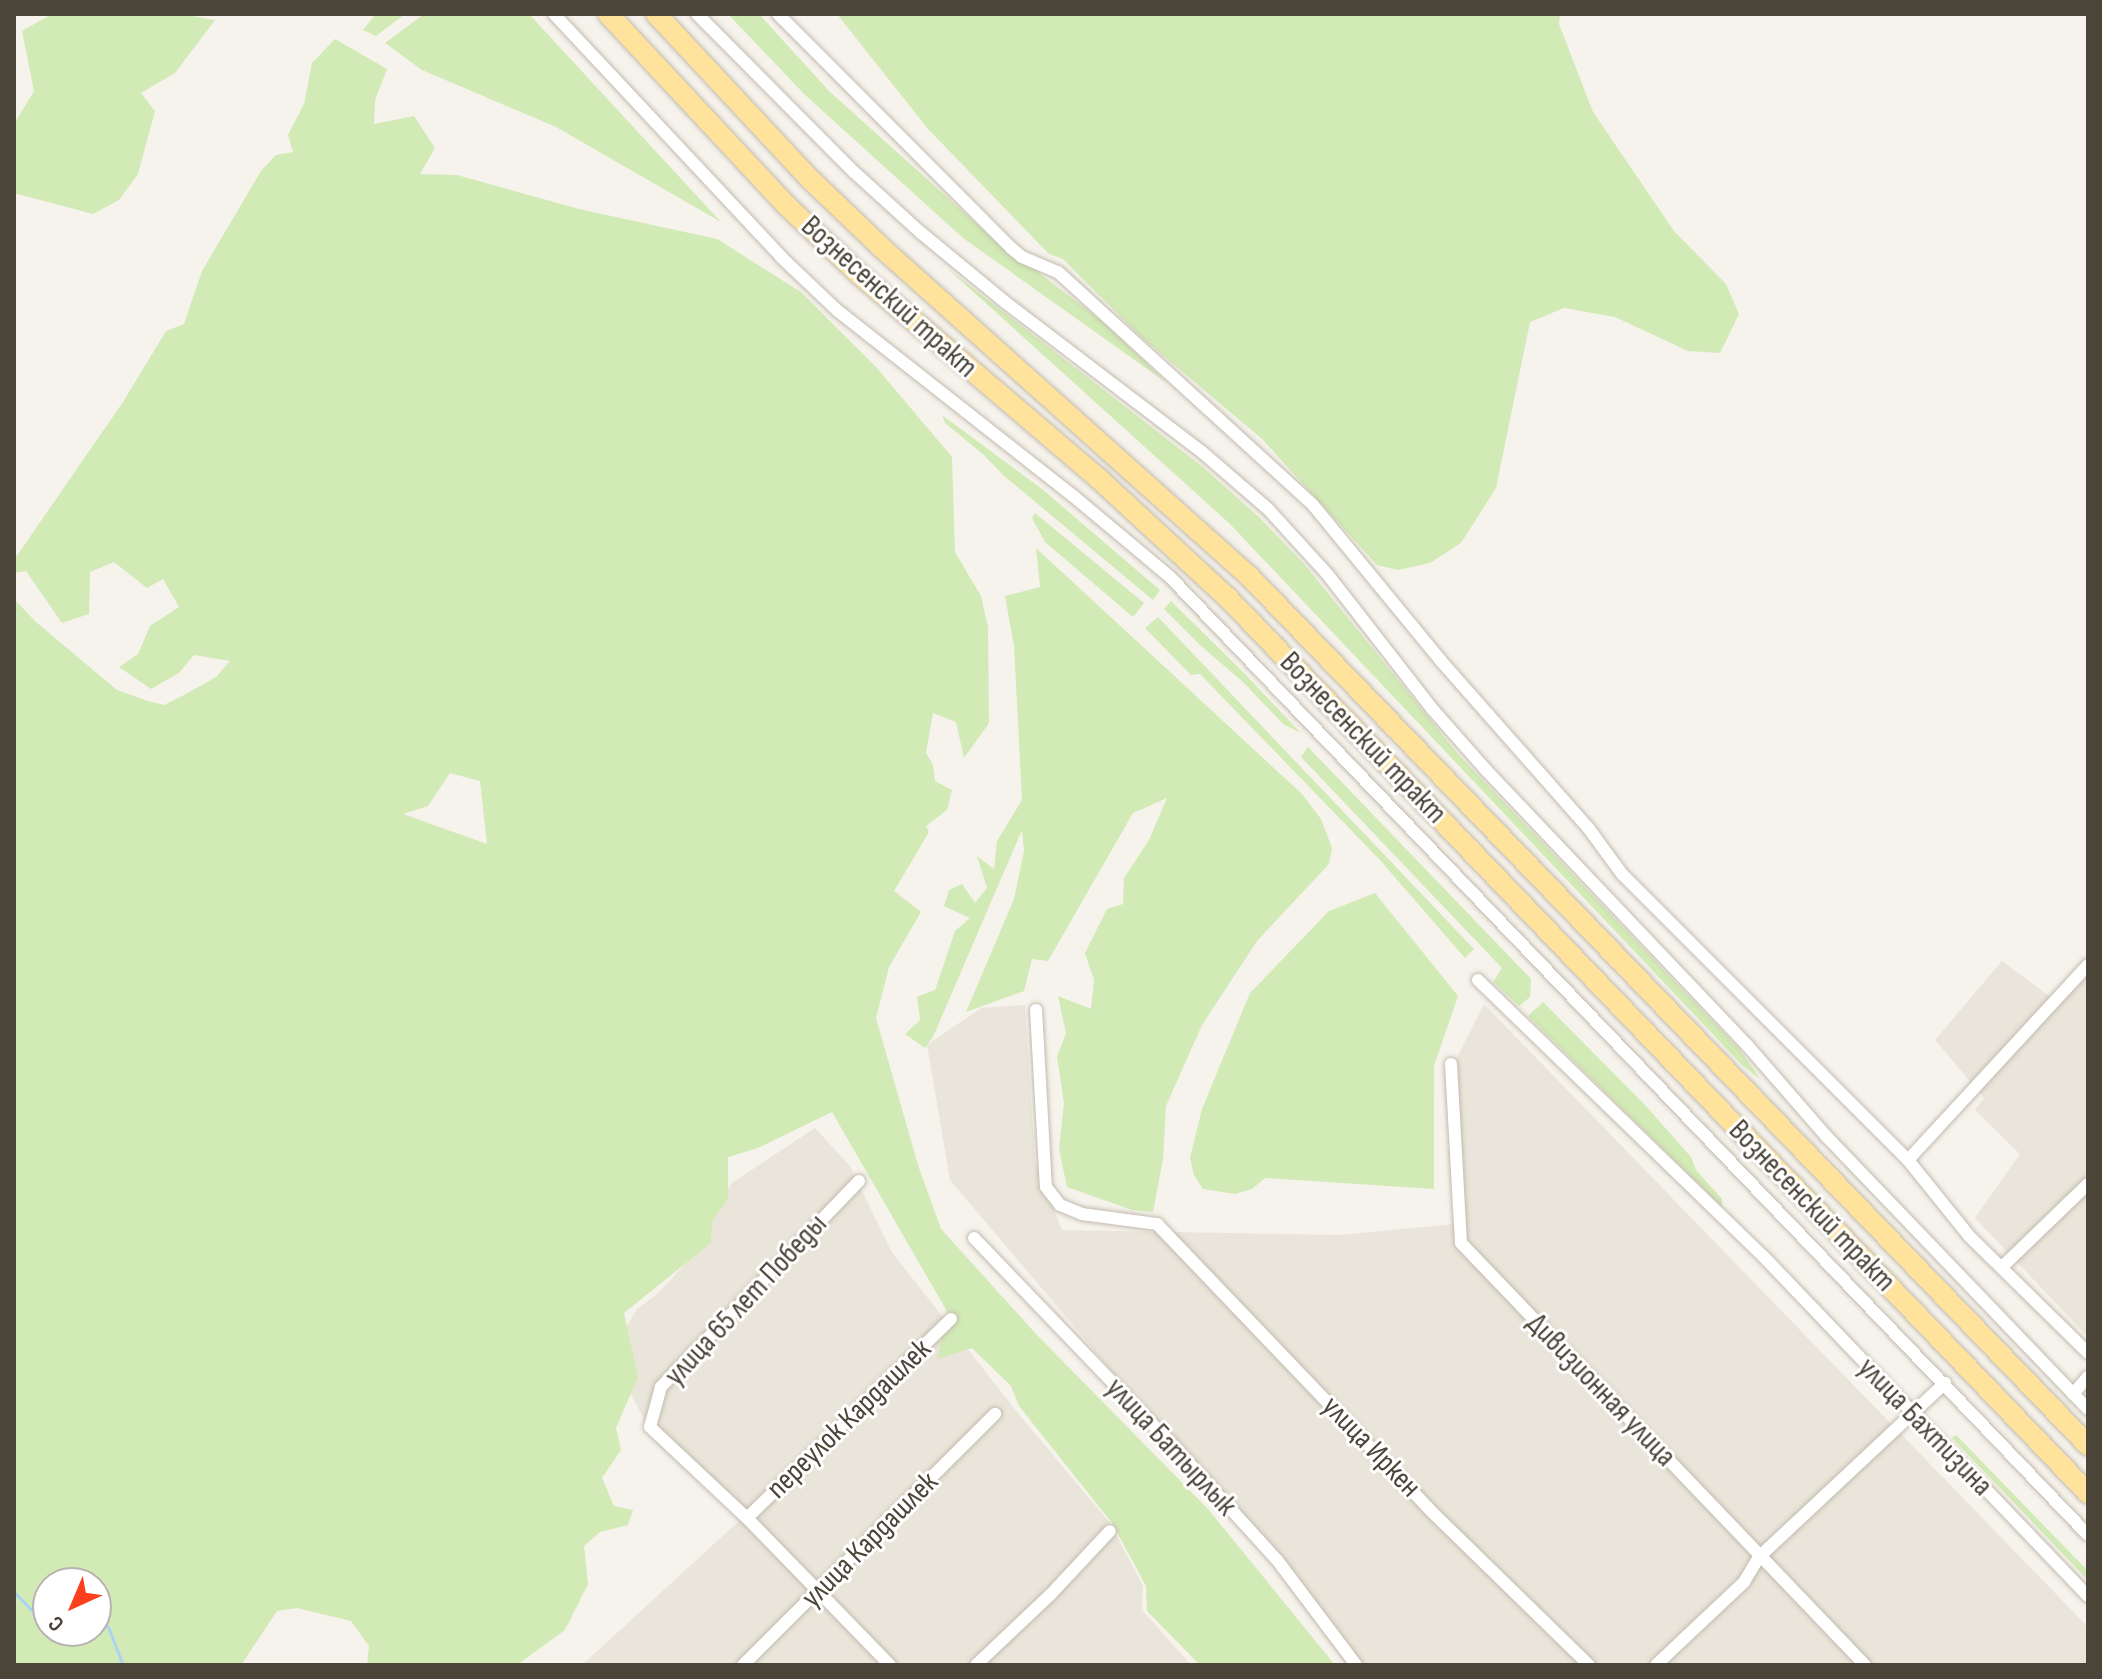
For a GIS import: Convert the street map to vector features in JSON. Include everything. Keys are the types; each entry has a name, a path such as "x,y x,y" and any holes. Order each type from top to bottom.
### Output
{"main road":[{"name":"Вознесенский тракт","path":"608,14 786,205 859,274 1099,479 1227,597 2088,1493"},
{"name":"Вознесенский тракт","path":"656,14 812,181 882,248 1249,576 2088,1445"}],"street":[{"path":"554,14 770,246 838,311 1072,495 1169,576 2088,1535"},
{"path":"697,14 834,153 920,232 1005,302 1202,452 1268,509 1328,575 1434,711 1486,770 1747,1045 1826,1136 2088,1409"},
{"path":"778,14 1011,248 1022,257 1058,272 1313,505 1441,661 1589,829 1622,874 1908,1160 1969,1236 2088,1353"},
{"path":"1908,1160 2088,965"},
{"name":"улица Бахтизина","path":"1478,980 1763,1256 2088,1596"},
{"name":"улица Иркен","path":"1036,1010 1046,1187 1060,1205 1082,1214 1157,1224 1430,1510 1589,1665"},
{"name":"Дивизионная улица","path":"1451,1064 1461,1243 1865,1665"},
{"name":"улица 65 лет Победы","path":"747,1518 650,1427 661,1387 859,1181"},
{"path":"2002,1267 2088,1184"},
{"name":"улица Батырлык","path":"974,1238 1169,1441 1277,1560 1356,1665"},
{"name":"переулок Кардашлек","path":"747,1518 951,1319"},
{"path":"2073,1394 2088,1377"},
{"path":"1656,1665 1744,1582 1759,1557 1945,1383"},
{"name":"улица Кардашлек","path":"743,1665 995,1414"},
{"path":"747,1518 890,1665"},
{"path":"976,1665 1051,1594 1110,1531"}],"shaded area":[{"path":"2002,961 2060,1004 2088,976 2088,1337 1975,1218 2020,1154 1975,1110 1984,1098 1935,1040"},
{"path":"1484,1004 2088,1627 2088,1665 1347,1665 1242,1525 950,1180 927,1045 981,1008 1025,1005 1035,1162 1062,1230 1340,1235 1465,1223 1451,1069"},
{"path":"815,1128 850,1166 891,1251 1017,1412 1110,1523 1143,1586 1142,1610 1191,1665 582,1665 740,1520 644,1419 622,1377 625,1329 637,1309 656,1295 689,1260 696,1236 732,1183"}],"green space":[{"path":"52,14 181,14 215,20 175,73 141,93 155,111 138,174 119,200 93,214 14,193 14,124 34,91 22,31"},
{"path":"376,14 405,14 376,36 363,30"},
{"path":"424,14 529,14 721,222 556,127 422,70 385,43"},
{"path":"728,14 759,14 829,91 989,235 1102,321 1167,383 963,238 804,94"},
{"path":"837,14 1560,14 1559,24 1593,112 1674,231 1726,284 1739,314 1720,353 1688,351 1615,317 1564,308 1530,322 1496,488 1461,543 1430,563 1398,570 1377,565 1262,439 1139,335 1063,259 1049,254 928,129"},
{"path":"335,39 387,69 375,100 374,124 414,116 435,148 420,174 457,175 579,209 717,239 801,292 876,367 952,457 955,552 981,596 988,627 989,723 964,758 956,722 933,713 926,753 933,765 935,781 952,790 947,810 926,826 929,832 894,891 921,912 889,967 876,1018 918,1165 941,1229 1037,1335 1208,1509 1335,1665 1200,1665 1147,1611 1146,1586 1112,1523 1019,1406 1011,1386 972,1348 937,1359 948,1313 832,1112 758,1148 728,1157 728,1199 712,1221 711,1243 624,1313 638,1377 616,1428 621,1450 602,1478 614,1506 633,1510 628,1525 600,1532 584,1546 588,1584 565,1630 517,1665 367,1665 369,1646 351,1621 297,1608 277,1611 241,1665 14,1665 14,599 36,622 117,690 148,701 164,705 216,677 230,661 194,655 179,673 151,689 119,667 138,654 150,626 179,607 163,579 147,588 114,562 90,572 89,614 62,623 26,571 14,573 14,560 123,402 166,331 184,324 202,271 261,171 276,155 293,152 288,135 304,104 312,63","holes":["450,773 480,781 487,844 403,814 428,806"]},
{"path":"947,268 1204,468 1261,519 1305,565 1458,754 1740,1050 1761,1080 1742,1065 1230,524"},
{"path":"942,415 1042,489 1160,590 1153,600 1003,475 945,423"},
{"path":"1035,513 1144,603 1133,617 1045,542 1032,518"},
{"path":"1036,548 1302,794 1321,819 1332,848 1329,864 1257,941 1202,1025 1166,1106 1163,1159 1153,1212 1132,1210 1067,1187 1059,1149 1064,1103 1057,1057 1066,1033 1058,996 1091,1009 1094,980 1085,953 1107,909 1123,904 1124,878 1149,840 1167,798 1133,813 1048,961 1032,959 1024,991 966,1012 1014,899 1024,851 1022,830 933,1037 925,1048 905,1034 920,1020 917,997 935,990 955,931 970,918 944,906 949,890 962,884 975,903 987,888 977,856 994,869 997,841 1022,800 1014,646 1005,596 1040,587"},
{"path":"1171,601 1301,733 1283,724 1164,609"},
{"path":"1158,617 1474,949 1465,958 1379,859 1200,674 1191,675 1145,628"},
{"path":"1308,747 1531,979 1530,997 1519,1006 1493,982 1502,968 1301,757"},
{"path":"1375,893 1458,996 1434,1066 1434,1189 1265,1178 1252,1189 1235,1194 1203,1189 1194,1175 1190,1158 1202,1109 1250,993 1329,911"},
{"path":"1543,1002 1646,1106 1691,1157 1696,1170 1722,1199 1722,1207 1528,1016"},
{"path":"1956,1435 2088,1571 2088,1580 1952,1438"}],"waterway":[{"path":"14,1592 32,1611"},
{"path":"112,1637 123,1665"}]}
